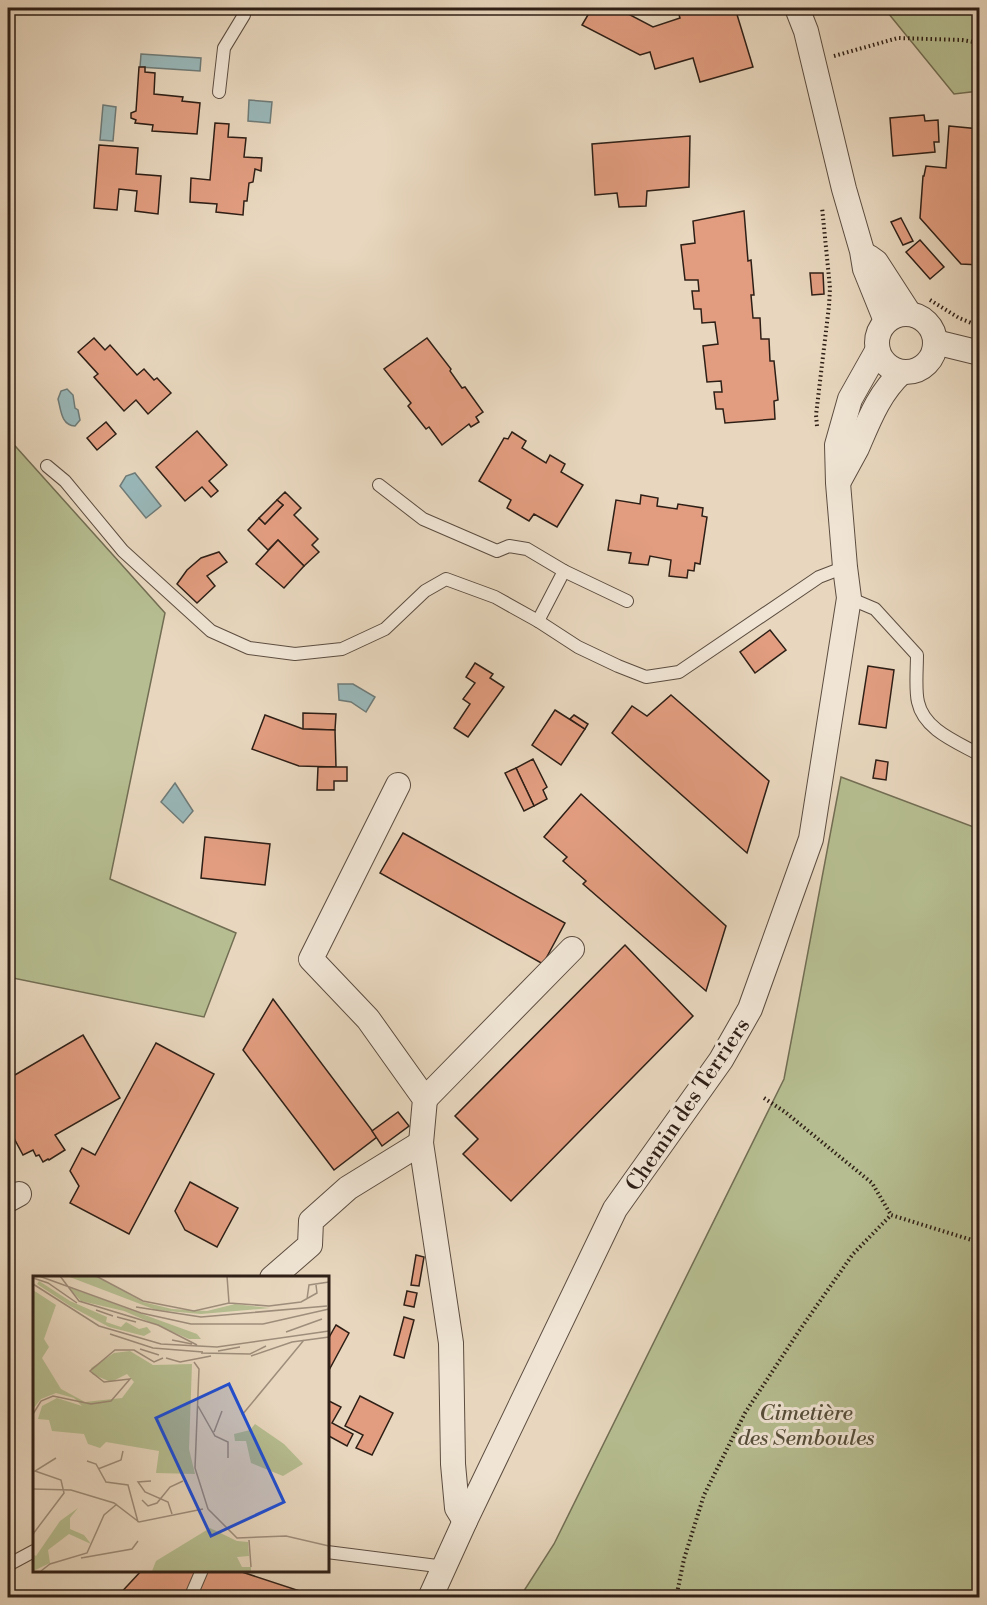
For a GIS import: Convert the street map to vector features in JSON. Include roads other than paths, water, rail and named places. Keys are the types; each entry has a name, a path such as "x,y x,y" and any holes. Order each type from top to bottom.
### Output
{"street":[{"path":"797,8 806,31 865,269 886,321"},
{"path":"862,252 876,262 918,305"},
{"path":"918,305 917,315 930,326 934,334 934,351 925,365 902,372 882,361 877,351 877,335 880,327 886,321 918,305"},
{"path":"935,342 980,353"},
{"name":"Chemin des Terriers","path":"430,1598 615,1209 721,1060 750,1009 811,839 849,598 838,483 837,445 850,399 877,351"},
{"path":"838,483 874,408 890,383 902,372"},
{"path":"398,785 310,959 368,1019 425,1099"},
{"path":"465,1521 457,1508 453,1464 451,1343 421,1143 425,1099 572,949"},
{"path":"274,1276 310,1245 311,1221 348,1188 421,1143"}],"lane":[{"path":"219,92 224,48 244,15 245,8"},
{"path":"47,466 64,481 123,551 211,631 249,648 295,654 342,649 385,629 425,591 446,579 495,597 578,647 618,666 646,676 679,672 819,577 845,567"},
{"path":"379,485 423,519 497,551 509,546 527,549 564,571 627,601"},
{"path":"538,621 564,571"},
{"path":"849,598 875,609 917,656 918,702 924,716 936,730 980,755"},
{"path":"8,1565 33,1552"},
{"path":"328,1552 445,1567"},
{"path":"190,1598 200,1572"}],"water":[{"path":"141,54 201,58 200,71 140,67"},
{"path":"249,100 272,102 270,123 248,121"},
{"path":"103,105 116,107 113,141 100,140"},
{"path":"67,389 73,395 75,408 78,410 80,420 75,426 64,420 58,399 61,391"},
{"path":"135,473 161,506 146,518 120,486 126,476"},
{"path":"338,684 353,684 375,697 366,712 351,702 339,700"},
{"path":"175,783 193,811 183,823 161,802"}],"park label":[{"name":"Cimetière des Semboules","path":"806,1424"}]}
